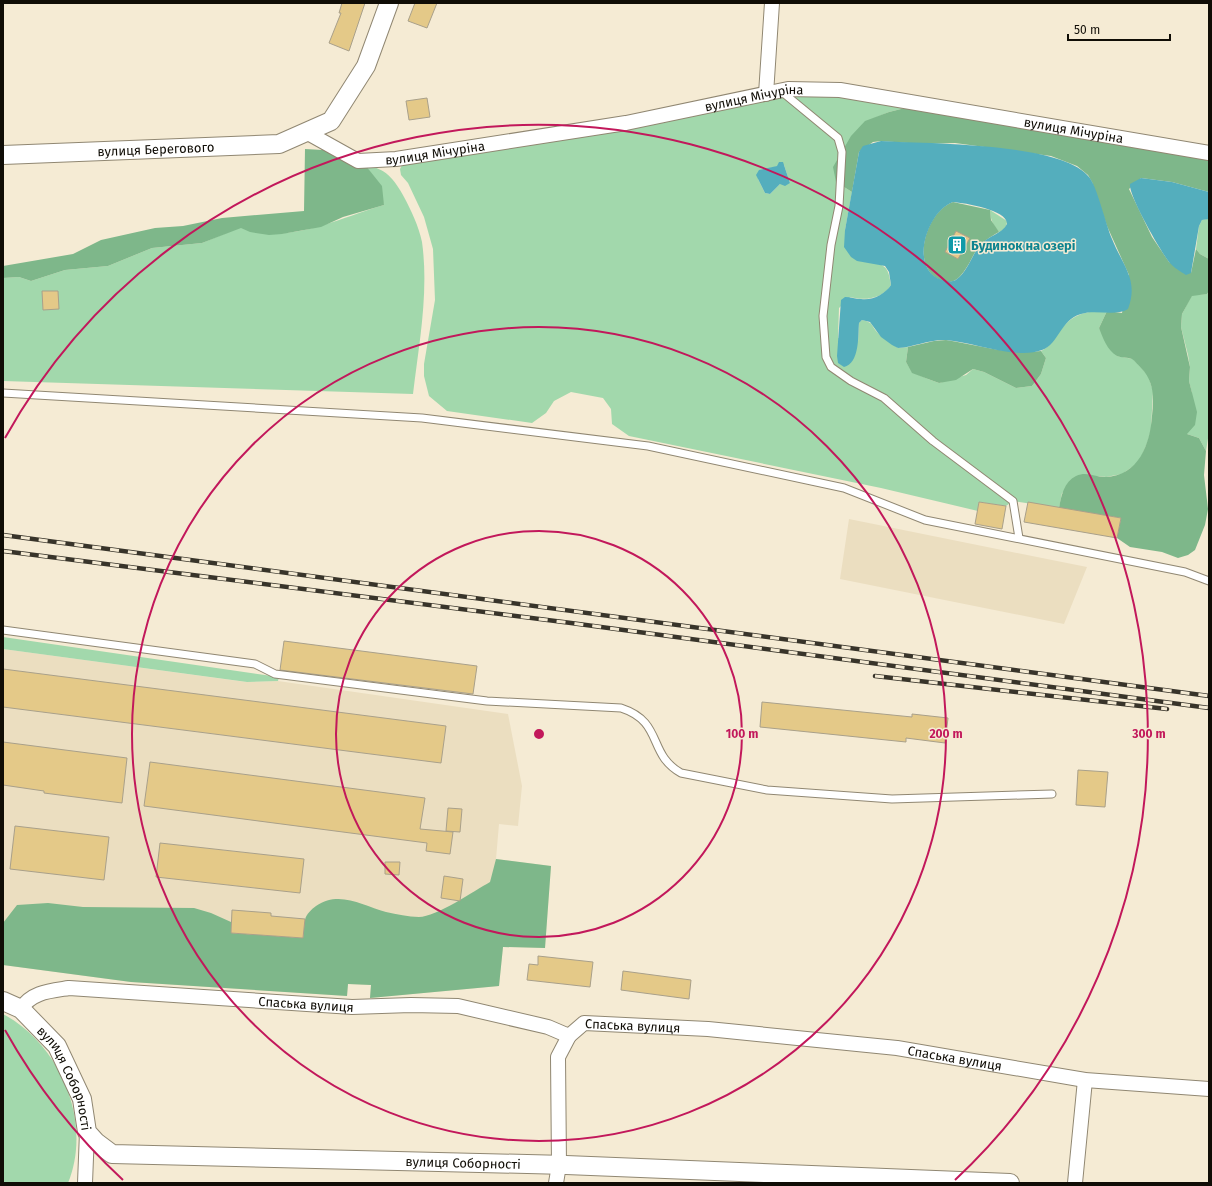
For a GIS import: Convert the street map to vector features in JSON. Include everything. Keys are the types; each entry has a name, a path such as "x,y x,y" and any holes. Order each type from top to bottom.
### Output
{"street":[{"name":"вулиця Берегового","path":"3,155 279,144 331,121 366,66 389,3"},
{"path":"766,94 772,3"},
{"name":"вулиця Мічуріна","path":"306,132 358,160 396,159 626,123 781,91 840,90 1209,153"},
{"name":"Спаська вулиця","path":"21,1009 26,1000 38,994 69,988 352,1007 411,1005 458,1006 548,1027 569,1036 584,1023 708,1029 897,1048 1085,1080 1209,1088"},
{"name":"вулиця Соборності","path":"3,1002 21,1009 57,1046 82,1099 87,1132 96,1142 112,1154 559,1165 1010,1183"},
{"path":"556,1183 559,1165 558,1058 569,1036"},
{"path":"1075,1183 1085,1080"},
{"path":"85,1183 87,1132"}],"lane":[{"path":"781,91 838,138 842,152 839,206 831,245 823,316 826,357 831,367 851,381 884,398 933,441 1013,501 1019,538"},
{"path":"3,393 422,418 648,446 844,488 925,520 1185,572 1209,581"},
{"path":"3,630 255,664 275,674 487,701 621,708 640,717 648,725 663,759 670,768 681,774 767,790 892,799 1052,794"}],"shaded area":[{"path":"849,519 1087,567 1064,624 840,579"},
{"path":"3,649 246,682 278,681 508,714 522,786 518,826 499,824 496,859 551,866 545,948 503,947 499,986 370,998 371,985 348,984 347,996 131,982 3,965"}],"green space":[{"path":"793,93 840,94 909,107 889,112 865,122 836,182 852,192 845,230 868,262 879,264 887,270 891,285 883,293 873,298 861,299 850,297 839,308 838,338 858,342 859,323 862,320 866,321 871,323 880,335 898,348 908,347 906,362 912,372 939,383 966,375 973,369 984,372 1016,388 1032,386 1041,374 1046,358 1041,351 1051,344 1068,322 1085,313 1107,311 1099,328 1117,356 1133,359 1148,375 1153,391 1151,429 1148,441 1139,462 1122,474 1106,477 1097,476 1062,493 1059,508 1013,501 1006,506 979,502 978,511 881,488 629,436 612,424 611,409 603,398 571,392 554,401 546,413 532,423 447,411 429,396 424,376 424,364 435,300 433,249 424,217 408,183 401,175 400,169 403,163","holes":["784,165 790,183 780,184 770,194 765,193 758,179 765,169"]},
{"path":"909,107 1209,158 1209,192 1172,182 1141,178 1129,189 1152,237 1169,262 1191,273 1196,249 1200,254 1209,259 1209,291 1207,294 1192,296 1182,314 1181,327 1190,367 1189,381 1197,412 1195,425 1187,434 1199,438 1206,451 1204,475 1208,509 1205,525 1195,550 1188,555 1178,558 1162,552 1130,547 1117,538 1121,518 1059,508 1062,494 1066,486 1076,476 1084,474 1101,477 1117,475 1134,465 1140,457 1149,437 1153,409 1151,384 1145,373 1132,359 1117,356 1106,344 1099,328 1107,311 1122,313 1129,275 1107,226 1092,182 1088,175 1077,166 1051,156 955,143 921,144 881,141 873,142 859,152 852,192 836,182 833,167 851,136 865,121 889,112"},
{"path":"305,149 323,150 366,166 382,186 384,205 343,217 321,227 269,235 250,232 241,228 202,243 152,248 108,266 65,270 31,281 19,277 3,278 3,266 73,254 101,240 155,228 183,226 222,218 304,211"},
{"path":"366,166 379,169 384,172 397,185 412,213 422,242 424,261 424,299 413,394 3,381 3,278 19,277 31,281 65,270 108,266 152,248 202,243 241,227 257,232 275,234 294,232 331,223 384,205 372,175"},
{"path":"953,202 990,210 991,220 999,232 979,246 966,269 958,279 948,282 935,277 927,268 924,257 924,244 928,230 934,218 943,208"},
{"path":"990,210 1007,221 1006,227 999,232 991,219"},
{"path":"1209,219 1209,259 1200,254 1196,249 1199,226 1202,220"},
{"path":"1209,291 1209,432 1206,451 1199,438 1187,434 1192,393 1189,381 1190,367 1188,355 1181,327 1182,314 1192,295 1207,294"},
{"path":"946,340 1005,351 1041,351 1046,358 1041,374 1032,386 1016,388 984,372 973,369 956,380 939,383 912,373 906,362 908,347"},
{"path":"3,637 279,677 278,681 247,682 3,649"},
{"path":"496,859 551,866 545,948 503,947 499,986 370,998 371,985 348,984 347,996 131,982 3,965 3,923 17,905 48,903 83,907 194,908 211,913 231,922 231,933 303,938 304,922 311,910 325,901 334,899 343,899 386,912 411,916 419,917 435,913 490,882"},
{"path":"3,1014 23,1027 41,1044 55,1065 66,1087 73,1111 76,1135 75,1159 68,1183 3,1183"}],"water":[{"path":"881,141 959,144 991,147 1023,151 1051,157 1074,166 1089,177 1092,182 1112,239 1128,273 1132,290 1128,309 1111,313 1093,312 1074,317 1068,321 1048,347 1032,353 1008,352 946,340 898,348 881,337 870,322 862,320 859,323 856,354 853,360 844,367 838,363 837,356 841,300 845,297 857,299 874,298 882,294 891,285 889,272 885,266 857,261 851,257 844,247 845,230 859,152 863,146","holes":["953,202 994,211 1001,215 1007,224 1002,230 981,244 961,276 955,280 948,281 942,280 932,274 926,264 924,253 925,240 929,228 936,216 944,207"]},
{"path":"779,162 783,162 790,183 785,186 780,184 770,194 765,193 756,175 759,170 777,166"},
{"path":"1141,178 1172,182 1209,192 1209,219 1202,220 1199,226 1191,273 1186,275 1171,264 1159,247 1146,223 1134,199 1130,184"}],"building":[{"path":"342,3 365,3 349,51 329,43 341,13 339,13"},
{"path":"415,3 437,3 427,28 408,21"},
{"path":"427,98 430,117 409,120 406,101"},
{"name":"Будинок на озері","path":"956,231 970,238 958,259 945,252"},
{"path":"42,291 58,291 59,309 43,310"},
{"path":"979,502 1006,506 1002,529 975,524"},
{"path":"1028,502 1121,518 1117,538 1024,522"},
{"path":"284,641 477,666 473,694 280,670"},
{"path":"3,669 446,726 441,763 3,707"},
{"path":"762,702 912,717 912,714 948,718 945,743 906,738 906,742 760,727"},
{"path":"3,742 127,758 122,803 44,793 44,791 3,785"},
{"path":"150,762 425,798 420,829 453,832 450,854 426,851 427,843 144,806"},
{"path":"1078,770 1108,772 1105,807 1076,805"},
{"path":"448,808 462,809 460,832 446,831"},
{"path":"15,826 109,837 104,880 10,869"},
{"path":"160,843 304,859 300,893 156,877"},
{"path":"385,862 400,862 399,875 385,874"},
{"path":"444,876 463,879 460,901 441,898"},
{"path":"232,910 271,913 271,916 305,919 303,938 231,933"},
{"path":"538,956 593,962 590,987 527,980 529,964 538,965"},
{"path":"623,971 691,980 689,999 621,990"}],"railway":[{"path":"3,535 1209,696"},
{"path":"3,551 571,623 1209,708"},
{"path":"875,676 1167,709"}],"place":[{"name":"Будинок на озері","path":"957,245"}]}
